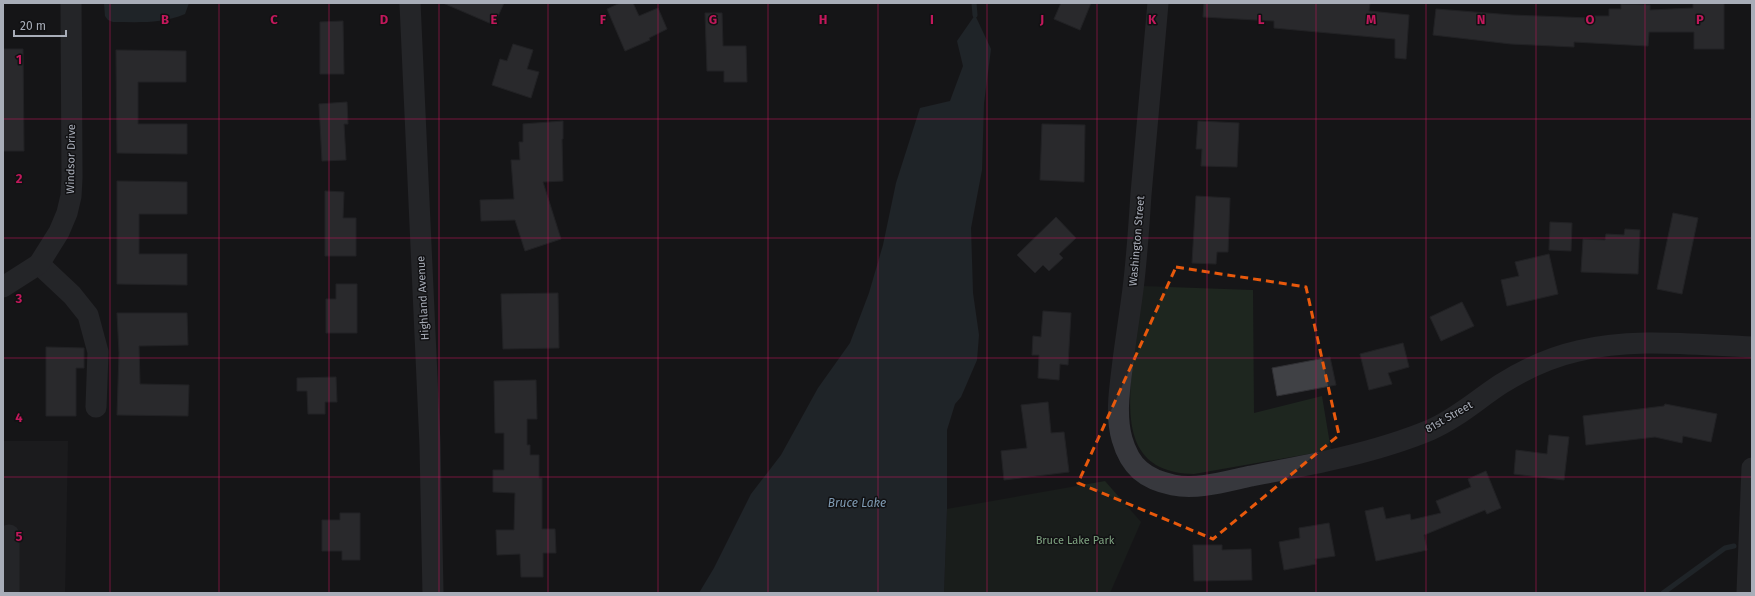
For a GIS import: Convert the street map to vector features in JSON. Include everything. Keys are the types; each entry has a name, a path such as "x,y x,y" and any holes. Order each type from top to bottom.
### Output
{"street":[{"name":"Windsor Drive","path":"3,287 39,264 59,232 67,214 71,196 71,3"},
{"name":"Highland Avenue","path":"410,3 430,444 433,593"},
{"name":"Washington Street","path":"1143,472 1135,467 1128,455 1118,420 1119,394 1133,288 1158,3"},
{"path":"39,264 72,295 88,315 98,352 96,407"},
{"name":"81st Street","path":"1143,472 1159,481 1176,485 1203,484 1298,467 1403,440 1433,429 1521,373 1552,359 1579,350 1606,345 1634,343 1752,347"},
{"path":"1747,593 1752,468"},
{"path":"9,535 9,593"}],"highlighted area":[{"path":"1176,267 1306,287 1339,435 1213,539 1078,483"}],"shaded area":[{"path":"3,441 68,441 65,593 3,593"}],"green space":[{"path":"1141,286 1253,290 1254,413 1322,396 1331,450 1194,474 1170,471 1153,463 1141,451 1134,436 1131,418 1131,379"},
{"name":"Bruce Lake Park","path":"1105,481 1141,522 1110,593 944,593 947,509"}],"water":[{"path":"104,3 189,3 185,14 176,17 150,22 113,22 108,20 105,16"},
{"name":"Bruce Lake","path":"975,15 991,49 984,103 982,170 971,228 973,293 979,335 977,360 961,397 955,404 947,430 947,509 944,593 699,593 714,568 751,494 781,455 818,388 850,343 869,293 883,245 896,183 920,108 950,101 963,66 957,41"}],"building":[{"path":"443,3 504,3 494,25"},
{"path":"620,3 633,3 639,16 658,8 667,29 649,38 650,40 625,51 607,9"},
{"path":"1061,3 1091,3 1080,30 1054,19"},
{"path":"1204,3 1370,3 1369,11 1409,15 1406,59 1395,58 1395,39 1274,28 1274,21 1203,17"},
{"path":"1693,3 1724,3 1724,49 1694,49 1694,32 1649,32 1648,46 1574,42 1574,47 1511,44 1433,35 1436,9 1512,15 1590,18 1590,16 1609,16 1609,9 1621,9 1621,4 1650,5 1650,10 1693,8"},
{"path":"705,13 722,13 723,46 746,46 747,82 724,82 724,71 707,71"},
{"path":"343,21 344,74 320,74 320,22"},
{"path":"513,44 533,50 527,69 539,72 531,98 492,85 500,59 507,61"},
{"path":"3,49 23,49 24,151 3,151"},
{"path":"116,50 186,51 186,82 138,82 138,124 187,124 187,154 117,153"},
{"path":"347,102 348,124 344,124 346,160 322,161 319,104"},
{"path":"563,121 563,181 543,182 561,239 525,251 515,220 481,221 480,200 514,199 511,160 520,160 519,142 523,142 523,124"},
{"path":"1198,121 1239,123 1237,167 1201,166 1202,149 1196,149"},
{"path":"1042,124 1085,125 1084,182 1040,180"},
{"path":"117,181 187,182 187,214 139,214 139,254 187,254 187,285 117,284"},
{"path":"325,191 344,192 343,218 356,218 356,256 325,256"},
{"path":"1196,196 1230,198 1228,252 1217,252 1216,264 1192,263"},
{"path":"1673,213 1698,218 1682,294 1657,289"},
{"path":"1056,217 1076,238 1059,254 1063,258 1049,271 1043,265 1035,273 1017,255"},
{"path":"1550,222 1572,223 1571,251 1549,250"},
{"path":"1625,229 1640,230 1638,274 1581,272 1583,239 1605,240 1606,234 1624,235"},
{"path":"1549,254 1558,294 1507,306 1501,280 1519,276 1515,262"},
{"path":"336,284 357,284 357,333 326,333 326,299 336,299"},
{"path":"558,293 559,348 503,349 501,294"},
{"path":"1462,302 1474,326 1441,341 1430,317"},
{"path":"1043,311 1071,313 1068,365 1060,364 1059,380 1038,378 1039,355 1032,355 1033,336 1041,337"},
{"path":"117,313 187,313 188,345 139,346 140,384 189,385 188,416 117,415 119,353"},
{"path":"1403,343 1409,367 1388,373 1392,384 1369,390 1360,354"},
{"path":"46,347 84,348 84,368 76,368 76,416 46,416"},
{"path":"1330,357 1336,385 1277,396 1272,368"},
{"path":"336,377 337,402 325,402 325,414 308,414 307,391 297,391 297,378"},
{"path":"536,380 537,419 527,419 527,445 530,445 530,455 539,455 539,478 542,478 542,529 555,529 556,553 543,553 543,577 521,577 520,554 497,555 496,530 514,530 515,493 493,492 493,470 504,470 504,433 495,433 494,381"},
{"path":"1048,402 1051,433 1064,432 1069,472 1004,480 1001,451 1027,448 1021,405"},
{"path":"1665,404 1717,414 1711,442 1683,436 1682,443 1655,437 1586,445 1583,416 1664,406"},
{"path":"1549,435 1569,437 1564,480 1514,474 1516,450 1547,454"},
{"path":"1486,471 1501,508 1487,514 1485,510 1424,535 1427,550 1376,561 1365,511 1383,507 1386,519 1410,514 1411,520 1441,513 1436,501 1471,487 1468,479"},
{"path":"340,513 360,513 360,560 342,560 342,551 322,551 322,520 340,520"},
{"path":"1329,523 1335,556 1315,559 1316,564 1284,570 1279,542 1300,538 1299,528"},
{"path":"1193,545 1222,545 1222,550 1251,549 1252,580 1194,581"}],"waterway":[{"path":"974,3 975,15"},
{"path":"1663,593 1725,548 1734,546"}]}
